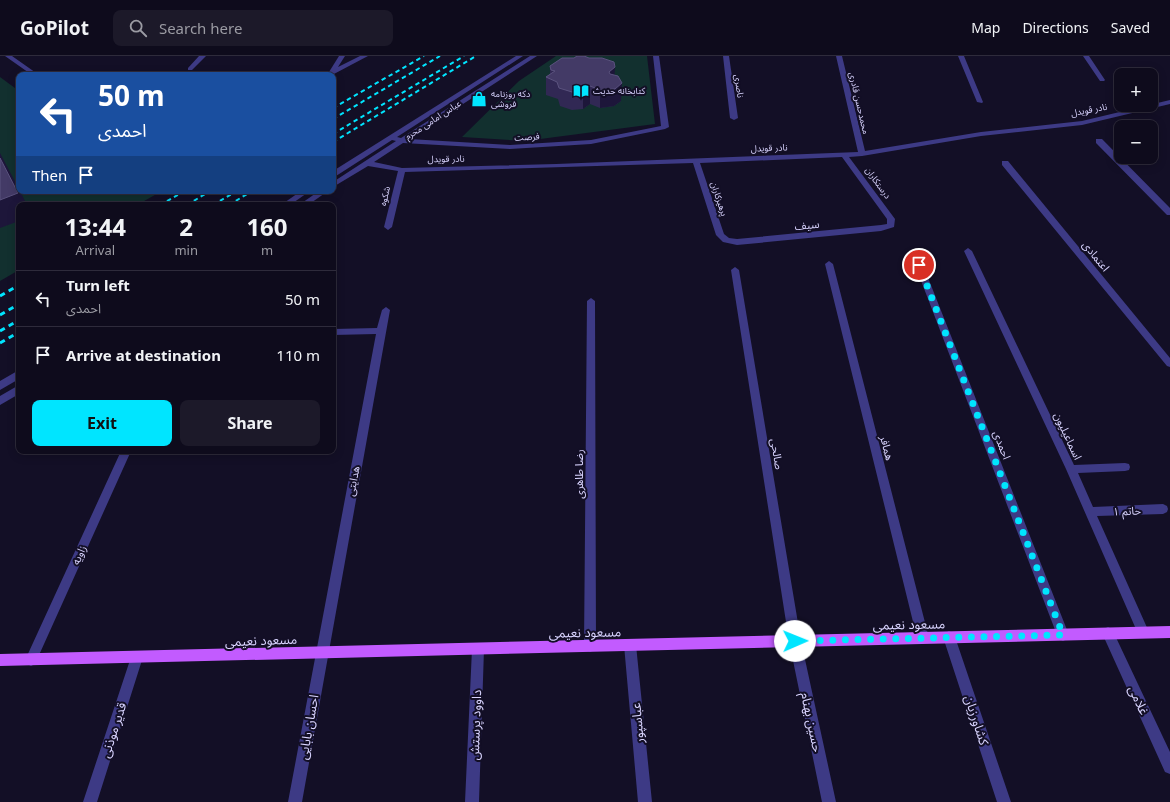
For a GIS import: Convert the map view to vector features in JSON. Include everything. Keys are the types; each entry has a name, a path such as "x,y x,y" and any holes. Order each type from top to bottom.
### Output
{"main road":[{"name":"مسعود نعیمی","path":"0,660 1170,632"}],"street":[{"path":"8,56 32,72"},
{"path":"190,69 203,56"},
{"path":"330,72 342,56"},
{"path":"332,72 365,56"},
{"name":"عباس امامی محرم","path":"336,172 520,56"},
{"name":"عباس امامی محرم","path":"336,183 534,56"},
{"name":"فرصت","path":"390,137 402,141 510,147 591,142 665,127 656,56"},
{"name":"ناصری","path":"726,56 734,118"},
{"name":"محمدحسن قادری","path":"839,56 862,154"},
{"path":"961,56 980,102"},
{"path":"1086,56 1102,80"},
{"name":"نادر قویدل","path":"366,163 402,170 696,161 862,154 981,134 1082,123 1170,102"},
{"path":"1099,141 1170,213"},
{"name":"درستکاران","path":"844,155 891,218 890,225"},
{"name":"پرهیزکاران","path":"696,161 720,235 726,240"},
{"name":"اعتمادی","path":"1005,163 1170,364"},
{"name":"شکوه","path":"388,227 402,170"},
{"path":"290,202 302,194"},
{"path":"308,202 320,194"},
{"name":"سیف","path":"726,240 737,242 752,241 881,228 890,225"},
{"name":"اسماعیلیون","path":"968,251 1071,469 1143,632"},
{"name":"همافر","path":"829,264 923,638"},
{"name":"احمدی","path":"919,265 1063,635"},
{"name":"صالحی","path":"736,270 795,641"},
{"name":"رضا طاهری","path":"590,646 591,301"},
{"name":"هدایتی","path":"321,652 386,310"},
{"path":"336,332 381,331"},
{"path":"0,386 16,376"},
{"path":"0,401 16,391"},
{"name":"زاویه","path":"32,660 125,454"},
{"path":"1071,469 1125,467"},
{"name":"حاتم ۱","path":"1090,512 1163,509"},
{"name":"غلامی","path":"1108,633 1170,767"},
{"name":"کشاورزیان","path":"949,637 1004,802"},
{"name":"حسین بهنام","path":"795,641 829,802"},
{"name":"عباسپور","path":"630,645 645,802"},
{"name":"داوود پرستش","path":"472,802 478,649"},
{"name":"احسان بابایی","path":"295,802 321,652"},
{"name":"قدیر موذنی","path":"90,802 137,657"}],"green space":[{"path":"556,56 647,56 655,124 525,141 462,137 519,81"},
{"path":"0,77 16,89 16,194 157,194 142,202 16,202 16,272 0,281"}],"building":[{"path":"577,56 602,58 614,62 615,67 609,72 610,74 618,76 622,83 615,89 600,90 590,86 583,91 572,92 559,88 557,82 546,77 555,71 551,70 550,66 562,58 574,58"},
{"path":"0,158 16,189 16,194 0,200"}],"railway":[{"path":"336,106 424,56"},
{"path":"336,117 440,56"},
{"path":"336,132 464,56"},
{"path":"336,140 476,56"},
{"path":"165,202 180,194"},
{"path":"192,202 205,194"},
{"path":"218,202 232,194"},
{"path":"234,202 247,194"},
{"path":"0,296 16,287"},
{"path":"0,315 16,306"},
{"path":"0,331 16,322"},
{"path":"0,343 16,334"}],"place":[{"name":"کتابخانه حدیث","path":"581,91"},
{"name":"دکه روزنامه فروشی","path":"479,99"}],"route":[{"path":"795,641 1063,635 919,265"}]}
